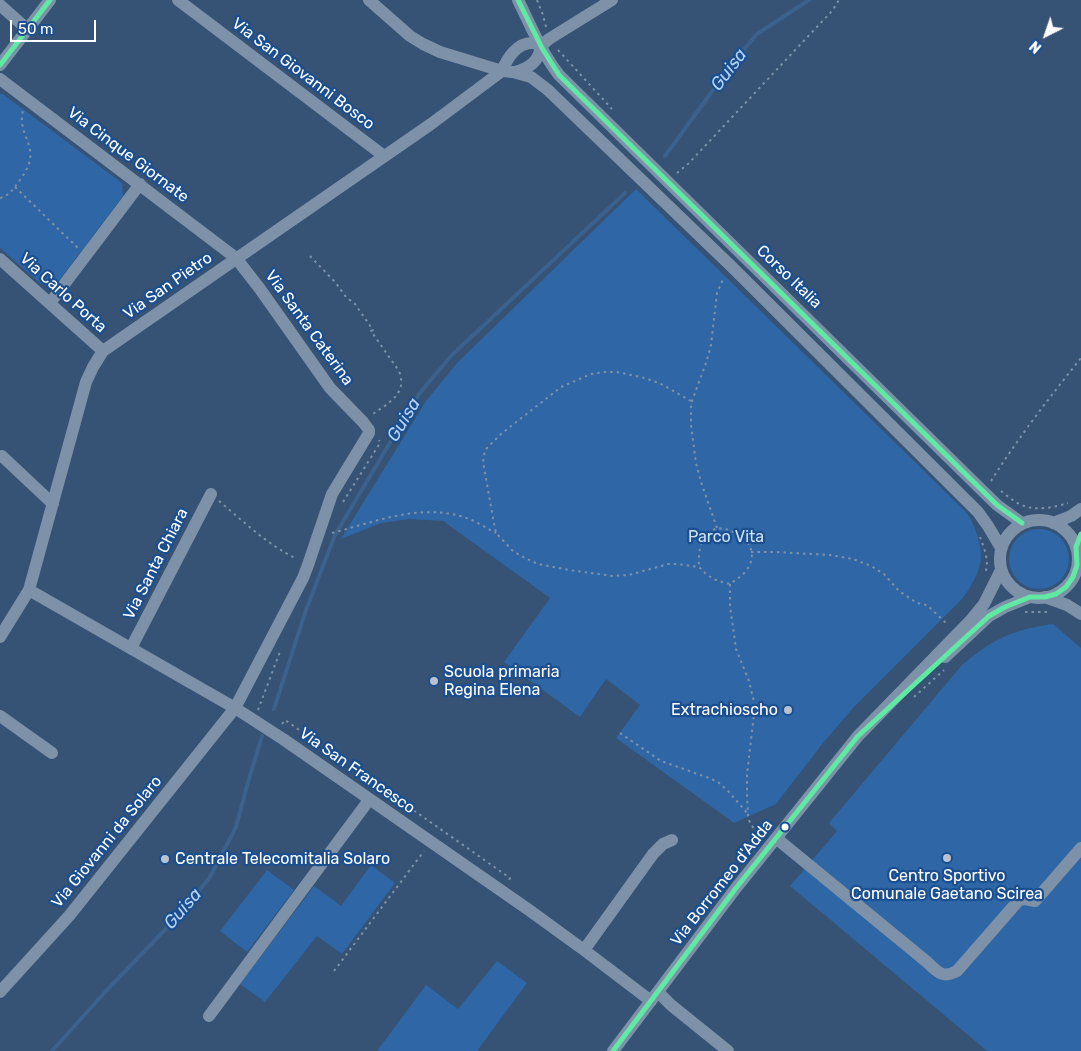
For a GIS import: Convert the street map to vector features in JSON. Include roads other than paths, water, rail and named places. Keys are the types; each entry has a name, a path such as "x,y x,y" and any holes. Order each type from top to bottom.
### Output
{"street":[{"path":"0,65 50,0"},
{"name":"Via San Giovanni Bosco","path":"178,0 384,156"},
{"path":"369,0 410,36 423,44 440,52 508,72 528,68 537,59 545,43 612,0"},
{"name":"Corso Italia","path":"518,0 545,43 549,62 559,75 667,181 987,486 1006,513 1022,523"},
{"path":"0,5 27,29"},
{"path":"508,72 506,62 516,50 523,45 545,43"},
{"name":"Via San Pietro","path":"0,637 29,590 86,382 103,351 508,72"},
{"name":"Corso Italia","path":"508,72 531,77 555,97 731,266 978,512 1000,548"},
{"name":"Via Cinque Giornate","path":"0,79 236,258"},
{"path":"50,303 140,184"},
{"name":"Via Santa Caterina","path":"235,708 303,578 332,494 373,437 363,422 330,388 236,258"},
{"name":"Via Carlo Porta","path":"0,259 103,351"},
{"path":"2,456 52,504"},
{"name":"Via Santa Chiara","path":"131,648 211,494"},
{"path":"1054,523 1071,516 1076,505"},
{"path":"1076,547 1069,534 1054,523 1032,520 1022,523 1007,536 1000,548 1000,558 1001,570 1006,580 1013,588 1030,597 1045,597 1056,594 1066,587 1073,577 1077,565"},
{"path":"1081,534 1076,547 1077,565 1081,582"},
{"name":"Via Borromeo d'Adda","path":"613,1051 773,842 858,736 970,621 984,604 1001,570"},
{"name":"Via San Francesco","path":"29,590 235,708 431,842 584,950 654,997 670,1005 728,1051"},
{"name":"Via Borromeo d'Adda","path":"858,736 989,616 1030,597"},
{"path":"1045,597 1067,605 1081,614"},
{"name":"Via Giovanni da Solaro","path":"0,992 69,916 235,708"},
{"path":"0,716 52,753"},
{"path":"209,1016 369,800"},
{"path":"584,950 653,854 663,844 672,840"},
{"path":"773,842 943,975 950,975 957,971 1019,900 1035,901 1081,848"}],"waterway":[{"name":"Guisa","path":"665,156 735,60 757,34 809,0"},
{"name":"Guisa","path":"274,709 306,610 335,535 419,394 451,356 625,193"},
{"name":"Guisa","path":"52,1051 106,991 183,911 210,877 236,827 262,736"}],"place":[{"name":"Scuola primaria Regina Elena","path":"434,681"},
{"name":"Extrachioscho","path":"788,710"},
{"name":"Centro Sportivo Comunale Gaetano Scirea","path":"947,858"},
{"name":"Centrale Telecomitalia Solaro","path":"165,859"}],"park label":[{"name":"Parco Vita","path":"726,537"}]}
